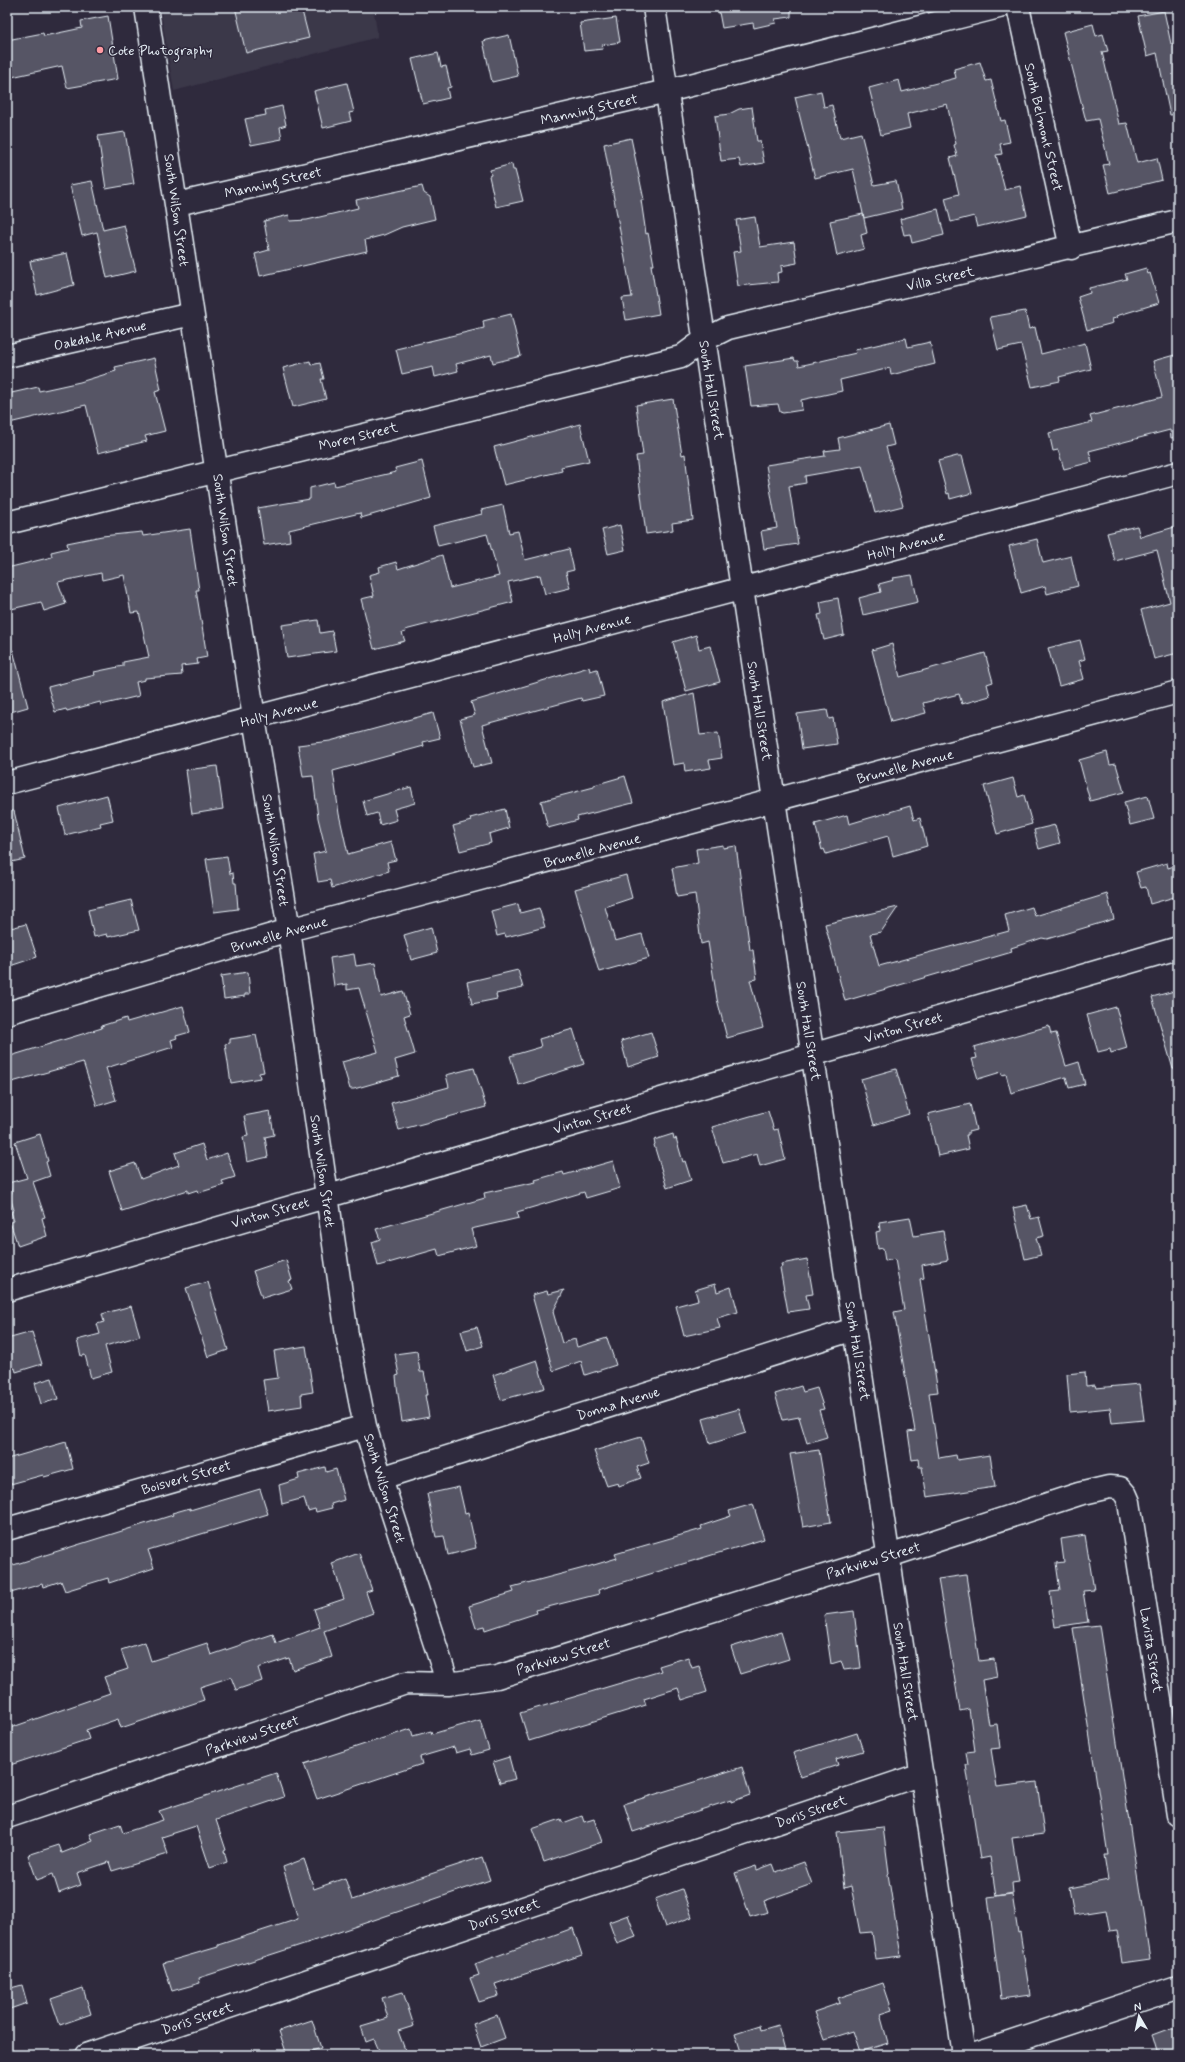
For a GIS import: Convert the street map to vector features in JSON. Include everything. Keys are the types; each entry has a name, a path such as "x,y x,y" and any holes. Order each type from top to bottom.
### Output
{"street":[{"name":"South Wilson Street","path":"146,7 254,718 289,930 347,1335 366,1426 381,1478 448,1684"},
{"name":"South Hall Street","path":"654,7 964,2055"},
{"name":"Manning Street","path":"177,204 666,91 999,7"},
{"name":"South Belmont Street","path":"1018,7 1071,248"},
{"name":"Villa Street","path":"704,340 728,328 1071,248 1178,221"},
{"name":"Oakdale Avenue","path":"7,356 192,314"},
{"name":"Morey Street","path":"7,524 681,357 704,340"},
{"name":"Holly Avenue","path":"7,782 1178,473"},
{"name":"Brunelle Avenue","path":"7,1013 289,930 1178,692"},
{"name":"Vinton Street","path":"7,1290 1178,948"},
{"name":"Donna Avenue","path":"381,1478 854,1329"},
{"name":"Boisvert Street","path":"7,1530 366,1426"},
{"name":"Parkview Street","path":"7,1817 406,1682 448,1684 497,1677 889,1556 1079,1494 1103,1488 1120,1488"},
{"name":"Lavista Street","path":"1120,1488 1126,1494 1129,1502 1178,1815"},
{"name":"Doris Street","path":"86,2055 922,1774"},
{"path":"973,2055 1178,1986"}],"shaded area":[{"path":"160,7 373,7 378,37 174,91"}],"building":[{"path":"235,7 301,7 309,38 246,53"},
{"path":"718,7 791,7 791,17 775,19 776,23 754,28 753,23 722,28"},
{"path":"1164,11 1171,44 1178,43 1178,114 1170,115 1157,53 1147,56 1138,16"},
{"path":"108,16 118,79 67,88 62,66 7,78 7,40 43,33 44,36 82,28 81,21"},
{"path":"616,18 620,42 602,45 603,49 584,51 580,23"},
{"path":"1093,24 1096,36 1103,34 1108,51 1102,52 1119,124 1127,123 1137,163 1157,158 1162,180 1110,193 1103,165 1109,164 1098,119 1086,121 1063,32"},
{"path":"509,35 518,76 492,82 483,41"},
{"path":"438,53 441,67 446,66 451,87 447,88 449,98 423,104 412,59"},
{"path":"980,62 986,81 991,80 1001,121 1005,120 1010,142 1000,144 1002,154 996,155 1005,190 1020,186 1027,215 977,227 974,216 951,222 945,198 959,194 950,158 957,156 954,145 956,144 947,104 907,114 910,128 881,135 869,88 899,80 902,92 956,78 954,69"},
{"path":"347,83 354,112 349,113 351,121 323,128 314,91"},
{"path":"821,91 824,107 832,105 840,138 861,133 874,185 896,181 902,209 864,218 853,169 815,178 795,97"},
{"path":"282,106 286,125 280,127 282,139 251,145 245,119 266,115 265,110"},
{"path":"752,107 757,141 760,141 764,163 741,167 739,159 721,161 715,116 729,114 739,109"},
{"path":"125,132 134,184 106,189 98,136"},
{"path":"631,138 644,200 641,200 646,234 648,233 654,265 651,265 659,314 626,320 622,298 632,297 604,144"},
{"path":"512,164 523,201 496,207 489,176 491,175 490,170"},
{"path":"92,181 103,230 124,225 136,271 107,278 97,232 82,236 70,185"},
{"path":"422,186 424,193 430,197 435,219 402,227 384,235 365,240 367,251 260,276 255,254 269,250 264,221 289,215 290,221 307,220 358,208 356,200"},
{"path":"938,209 944,235 912,243 910,234 904,235 900,219"},
{"path":"863,214 867,233 861,235 864,249 837,256 830,221"},
{"path":"755,217 760,247 794,242 797,263 781,266 782,272 777,273 778,282 738,286 733,252 741,251 736,220"},
{"path":"67,253 74,285 37,295 30,261"},
{"path":"1146,268 1148,274 1150,273 1159,303 1116,316 1117,318 1112,319 1113,323 1087,330 1078,297 1090,293 1089,288 1127,279 1125,274"},
{"path":"1025,311 1029,329 1035,327 1041,354 1085,343 1091,369 1059,377 1060,381 1032,387 1021,345 998,350 990,317"},
{"path":"511,314 521,356 493,363 491,355 456,364 458,371 435,377 433,367 402,374 396,349 484,328 483,321"},
{"path":"906,338 908,347 930,342 935,364 891,375 890,368 840,380 842,391 801,400 802,410 783,413 780,412 778,404 751,406 745,366 794,358 795,361 798,361 799,366 856,353 855,350"},
{"path":"1178,354 1178,437 1171,438 1170,430 1089,451 1092,462 1064,469 1058,450 1053,451 1049,433 1092,422 1090,416 1162,397 1153,361"},
{"path":"154,358 161,390 155,392 165,431 145,436 147,441 98,453 86,405 9,423 7,412 7,394 38,387 39,391 80,382 116,371 115,367"},
{"path":"310,361 311,365 320,363 324,379 321,379 326,399 293,407 283,368"},
{"path":"673,399 682,455 685,454 693,520 672,523 673,530 646,534 636,456 643,455 636,405"},
{"path":"580,424 589,461 561,467 562,471 504,485 494,447"},
{"path":"889,425 894,445 886,447 903,506 875,513 862,466 805,476 806,483 789,486 798,544 764,549 761,531 777,528 766,465 825,456 824,451 840,449 838,438"},
{"path":"962,456 972,493 950,499 949,493 947,494 938,461"},
{"path":"422,461 431,498 361,518 360,513 289,530 290,541 264,545 258,508 310,499 310,488 334,482 335,486 396,472 395,468"},
{"path":"503,505 509,533 518,531 525,560 569,549 574,570 566,572 570,588 545,594 540,575 508,582 513,602 405,630 406,632 402,633 405,641 374,649 361,599 374,596 369,575 380,572 379,567 396,562 398,569 442,555 450,588 499,576 487,534 438,546 433,526 482,514 481,510"},
{"path":"620,525 625,550 608,554 602,530"},
{"path":"1137,526 1140,537 1178,526 1178,653 1154,659 1141,610 1170,602 1157,550 1115,561 1107,533"},
{"path":"190,529 199,590 196,590 207,657 197,659 198,664 181,666 182,675 145,678 145,680 136,682 139,696 101,705 100,702 67,711 66,709 55,712 48,687 95,675 94,672 123,666 123,662 149,657 139,612 131,613 124,575 102,580 101,573 58,582 66,604 44,611 41,602 7,610 7,568 52,557 51,552 68,548 67,543 102,536 142,532 143,536"},
{"path":"1037,539 1043,563 1071,556 1078,586 1047,594 1045,586 1021,593 1009,546"},
{"path":"912,575 918,602 863,615 859,598 881,592 879,584 894,580 893,578"},
{"path":"838,598 844,635 824,640 818,615 822,614 820,602"},
{"path":"318,620 320,633 332,631 336,651 287,658 282,625"},
{"path":"696,635 699,649 710,646 720,682 686,691 673,642"},
{"path":"1080,640 1085,659 1079,661 1084,679 1059,686 1048,648"},
{"path":"892,644 900,677 985,653 993,682 987,684 990,696 962,704 959,694 923,703 926,713 891,722 872,650"},
{"path":"13,650 28,707 7,713 7,651"},
{"path":"589,667 590,671 597,669 604,696 582,701 581,698 482,725 492,763 473,767 460,719 475,715 471,702"},
{"path":"694,693 700,735 718,733 722,758 709,760 711,768 685,772 684,763 673,765 663,702"},
{"path":"827,710 829,719 833,718 837,744 802,749 797,714"},
{"path":"433,713 440,738 423,742 424,746 333,771 339,814 348,854 391,842 396,860 387,862 389,871 332,888 330,880 318,882 313,854 326,851 318,818 313,776 303,777 298,745 330,741"},
{"path":"1107,752 1110,765 1116,764 1124,792 1090,801 1079,760"},
{"path":"217,766 223,809 192,814 186,770"},
{"path":"625,776 633,803 577,817 578,820 548,828 541,801 594,787 594,785"},
{"path":"1013,778 1018,797 1024,795 1032,824 997,834 984,786"},
{"path":"411,787 415,803 394,809 397,820 380,825 377,813 367,816 363,801"},
{"path":"107,795 113,820 100,823 101,826 65,835 59,808"},
{"path":"1148,796 1154,819 1130,825 1124,802"},
{"path":"910,806 914,820 920,818 927,846 893,856 888,836 826,854 824,849 822,850 815,824 847,815 849,824"},
{"path":"505,809 509,828 489,834 491,843 460,851 453,826 471,821 470,818"},
{"path":"7,811 14,811 25,859 7,863"},
{"path":"1055,825 1060,843 1039,849 1034,830"},
{"path":"723,845 723,848 736,846 750,950 753,950 757,979 750,980 763,1028 727,1038 717,999 708,942 701,944 695,894 677,897 672,868 698,863 696,849"},
{"path":"227,856 230,874 233,873 234,883 236,883 238,909 214,912 206,859"},
{"path":"1167,863 1168,868 1174,866 1178,879 1178,896 1150,904 1146,887 1141,888 1136,872"},
{"path":"626,875 632,898 605,907 615,941 642,934 649,958 599,972 575,889"},
{"path":"1107,894 1114,919 1047,939 1042,938 1011,948 1012,952 845,1001 825,924 898,907 881,932 870,934 879,966 1009,931 1005,915 1032,907 1035,916"},
{"path":"131,900 139,930 108,937 107,934 94,937 88,910"},
{"path":"518,904 520,913 539,908 545,927 506,937 505,934 497,936 491,911"},
{"path":"26,924 37,957 7,967 7,929"},
{"path":"431,927 437,953 411,960 404,935"},
{"path":"354,954 356,966 375,963 381,997 403,991 410,1014 404,1016 415,1054 395,1060 399,1076 350,1089 342,1062 378,1052 359,988 347,990 347,984 334,986 330,958"},
{"path":"518,970 523,988 496,994 497,999 472,1004 467,982"},
{"path":"248,972 250,994 224,999 221,976"},
{"path":"1178,990 1178,1069 1173,1069 1152,997"},
{"path":"183,1006 190,1032 176,1036 177,1038 171,1040 173,1047 106,1068 116,1100 97,1106 83,1062 12,1082 7,1068 7,1057 102,1028 101,1026 126,1018 127,1022"},
{"path":"1116,1007 1127,1048 1111,1053 1110,1049 1098,1052 1087,1015"},
{"path":"1049,1026 1051,1034 1056,1033 1066,1066 1079,1062 1085,1084 1069,1088 1066,1077 1011,1093 1006,1074 1002,1075 1001,1072 978,1079 972,1059 977,1058 974,1047"},
{"path":"573,1029 584,1064 519,1085 510,1056 541,1047 539,1039"},
{"path":"651,1032 659,1057 628,1067 621,1041"},
{"path":"256,1035 264,1072 259,1073 260,1078 231,1083 225,1044 230,1043 230,1039"},
{"path":"474,1068 486,1107 399,1130 391,1103 449,1087 446,1075"},
{"path":"896,1069 909,1114 874,1125 861,1079"},
{"path":"970,1104 976,1130 968,1132 968,1135 966,1135 969,1149 938,1156 928,1114"},
{"path":"270,1111 274,1135 265,1137 268,1157 247,1162 243,1137 248,1136 244,1116"},
{"path":"768,1111 774,1130 778,1129 785,1159 760,1166 757,1154 723,1163 712,1127"},
{"path":"40,1134 48,1161 46,1162 50,1176 33,1182 45,1217 42,1218 47,1236 18,1246 10,1222 14,1221 11,1212 14,1210 9,1194 12,1193 8,1183 27,1178 15,1142"},
{"path":"673,1134 674,1139 676,1138 683,1162 685,1161 691,1180 667,1188 654,1145 654,1140"},
{"path":"202,1144 207,1160 227,1153 235,1177 222,1181 224,1185 198,1193 197,1190 188,1193 188,1190 122,1211 109,1171 135,1163 141,1179 179,1165 175,1153"},
{"path":"613,1161 620,1188 586,1198 584,1192 517,1212 519,1218 471,1229 476,1246 439,1256 437,1249 378,1266 372,1242 380,1239 376,1229 485,1198 484,1193 536,1182 535,1180 563,1172 564,1175"},
{"path":"1027,1205 1031,1219 1039,1217 1044,1236 1036,1238 1041,1255 1025,1259 1013,1208"},
{"path":"910,1217 914,1236 943,1231 948,1260 922,1265 924,1278 920,1279 938,1392 929,1393 939,1458 956,1455 957,1460 990,1455 995,1487 927,1497 922,1467 919,1467 918,1459 912,1460 908,1432 915,1431 894,1312 904,1310 895,1259 885,1261 883,1248 878,1249 876,1232 880,1231 879,1222"},
{"path":"807,1259 813,1294 806,1295 809,1309 788,1312 780,1268 782,1267 781,1264"},
{"path":"286,1260 292,1280 289,1281 292,1289 262,1298 253,1271"},
{"path":"208,1282 228,1350 208,1357 186,1288"},
{"path":"715,1284 717,1292 731,1287 738,1312 717,1318 720,1328 684,1336 676,1306 698,1300 695,1290"},
{"path":"564,1290 553,1312 562,1343 575,1339 577,1347 607,1338 616,1365 585,1375 581,1361 553,1371 532,1295 547,1291 548,1294"},
{"path":"131,1306 140,1336 105,1346 112,1372 91,1378 85,1355 81,1356 77,1340 100,1334 97,1324 104,1322 102,1314"},
{"path":"477,1327 483,1346 467,1351 461,1331"},
{"path":"32,1332 42,1364 16,1372 15,1368 12,1369 7,1353 7,1339"},
{"path":"306,1346 313,1392 301,1394 302,1406 268,1411 263,1380 278,1378 274,1351"},
{"path":"417,1351 420,1372 424,1372 426,1382 428,1395 425,1395 429,1417 402,1422 396,1376 399,1375 395,1354"},
{"path":"537,1360 545,1388 501,1400 493,1375"},
{"path":"1085,1372 1086,1386 1095,1385 1096,1388 1139,1384 1144,1420 1112,1423 1110,1408 1070,1412 1067,1374"},
{"path":"52,1378 58,1399 41,1404 35,1383"},
{"path":"801,1386 803,1392 817,1388 824,1409 819,1410 827,1437 807,1443 799,1417 783,1420 775,1394"},
{"path":"739,1409 746,1433 710,1444 703,1419"},
{"path":"641,1437 649,1463 637,1467 641,1478 619,1486 618,1483 607,1486 594,1451"},
{"path":"66,1442 73,1469 44,1477 43,1475 7,1485 7,1459"},
{"path":"819,1450 831,1522 803,1527 790,1454"},
{"path":"325,1467 326,1472 336,1469 344,1500 331,1504 332,1508 316,1512 315,1509 308,1511 304,1498 282,1504 279,1485 299,1479 298,1474"},
{"path":"459,1487 465,1513 468,1512 476,1548 448,1555 444,1536 436,1537 427,1494"},
{"path":"260,1489 268,1514 148,1550 154,1568 109,1583 108,1578 65,1591 61,1581 43,1587 42,1584 7,1594 7,1567 173,1515 172,1513 190,1508 190,1510"},
{"path":"753,1504 764,1539 598,1590 599,1594 536,1610 537,1613 485,1630 484,1626 476,1628 469,1606 514,1592 512,1587 617,1558 615,1554 702,1529 701,1526 731,1516 729,1511"},
{"path":"1085,1535 1094,1590 1083,1591 1088,1622 1055,1627 1050,1592 1060,1591 1056,1563 1064,1562 1061,1539"},
{"path":"359,1553 372,1590 366,1592 373,1613 324,1631 332,1657 293,1670 289,1658 258,1668 262,1681 236,1690 231,1677 200,1687 204,1700 121,1728 118,1719 86,1730 89,1739 7,1766 7,1729 110,1693 104,1677 128,1669 121,1650 145,1642 151,1661 207,1643 211,1655 273,1634 276,1643 320,1627 314,1609 344,1599 332,1563"},
{"path":"966,1575 979,1661 994,1659 997,1677 982,1680 989,1725 997,1724 1000,1748 991,1749 997,1787 1037,1782 1044,1834 1012,1838 1019,1882 1012,1883 1013,1893 996,1896 990,1857 980,1859 966,1765 968,1765 966,1752 975,1751 969,1709 960,1711 938,1579"},
{"path":"854,1611 861,1668 844,1670 841,1661 831,1664 824,1615"},
{"path":"1099,1625 1150,1959 1122,1963 1117,1930 1110,1931 1106,1910 1074,1915 1069,1888 1108,1880 1104,1855 1108,1855 1073,1628"},
{"path":"781,1632 789,1659 740,1674 731,1647"},
{"path":"688,1657 692,1668 699,1666 707,1692 682,1700 678,1688 644,1699 646,1705 529,1741 520,1713 661,1671 659,1666"},
{"path":"480,1720 489,1750 472,1755 470,1749 456,1753 454,1747 420,1757 422,1764 317,1799 304,1764 411,1729 413,1736 431,1731 432,1734"},
{"path":"857,1733 863,1751 836,1759 838,1765 801,1777 793,1753"},
{"path":"509,1757 515,1779 500,1783 493,1762"},
{"path":"742,1767 750,1795 633,1832 624,1804"},
{"path":"276,1773 284,1797 216,1820 226,1850 224,1851 227,1862 210,1868 196,1826 162,1837 168,1854 112,1871 109,1862 77,1873 81,1885 59,1893 53,1874 37,1880 28,1855 59,1845 62,1853 93,1841 90,1834 120,1824 123,1833 163,1820 159,1811"},
{"path":"582,1816 584,1822 594,1819 602,1842 544,1862 532,1829 561,1819 563,1823"},
{"path":"883,1827 888,1874 901,1956 876,1959 872,1932 860,1933 851,1886 844,1888 837,1832"},
{"path":"482,1857 490,1880 310,1942 199,1978 200,1983 172,1991 163,1963 218,1947 218,1945 298,1919 283,1867 304,1859 314,1889 345,1878 352,1900"},
{"path":"804,1862 812,1884 764,1901 768,1912 750,1917 735,1873 756,1866 757,1870 773,1864 776,1872"},
{"path":"682,1889 692,1917 665,1927 655,1899"},
{"path":"1012,1894 1018,1933 1020,1932 1030,1995 1001,1999 988,1897"},
{"path":"628,1915 636,1937 617,1944 609,1922"},
{"path":"573,1928 582,1955 495,1984 499,1996 479,2002 470,1978 479,1975 475,1964"},
{"path":"883,1983 892,2010 880,2014 888,2043 860,2052 853,2031 824,2040 814,2012 840,2003 838,1998"},
{"path":"22,1985 27,2003 7,2010 7,1989"},
{"path":"83,1988 91,2014 60,2025 51,1999"},
{"path":"403,1992 414,2026 398,2031 407,2055 381,2055 374,2039 366,2042 361,2026 388,2018 382,1998"},
{"path":"497,2015 505,2038 481,2047 473,2024"},
{"path":"312,2020 321,2048 312,2051 313,2055 287,2055 279,2031"},
{"path":"760,2025 761,2030 778,2025 786,2055 742,2055 735,2033"},
{"path":"1171,2027 1178,2027 1178,2052 1169,2055 1158,2055 1152,2034"}],"place":[{"name":"Cote Photography","path":"100,50"}]}
